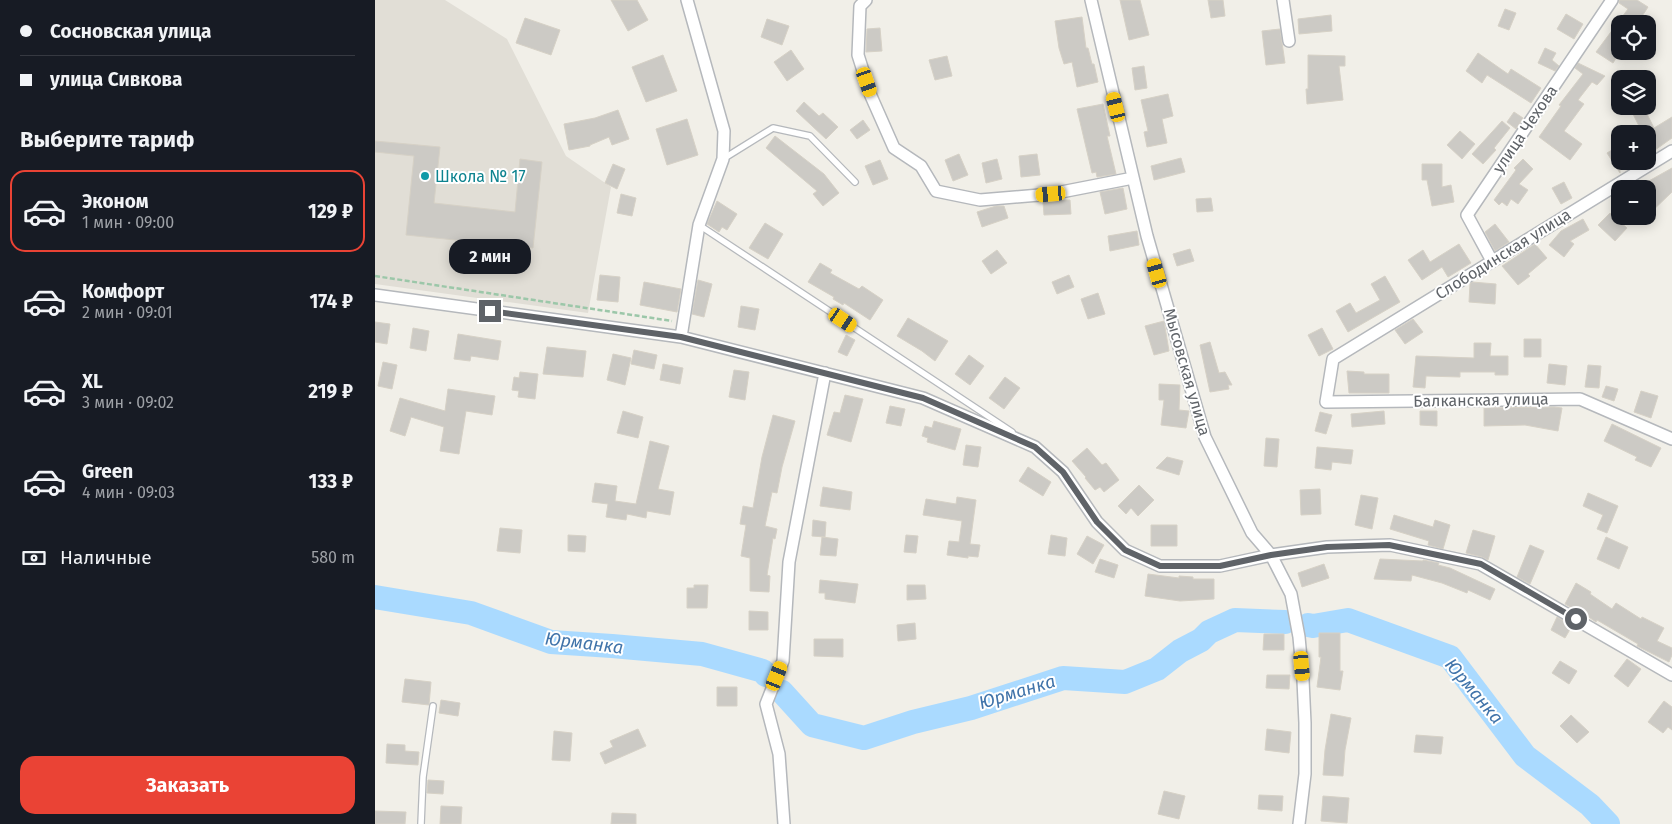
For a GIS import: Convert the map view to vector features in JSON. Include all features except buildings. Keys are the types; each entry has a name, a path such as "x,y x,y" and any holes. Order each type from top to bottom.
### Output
{"street":[{"path":"681,337 699,225 723,159 724,131 687,0"},
{"path":"866,0 859,6 858,56 871,96 893,148 921,166 936,191 980,200 1051,194 1133,178"},
{"name":"Мысовская улица","path":"1091,0 1147,236 1205,437 1252,533 1271,555 1291,594 1299,637 1305,723 1305,774 1299,824"},
{"path":"1283,0 1289,41"},
{"name":"улица Чехова","path":"1492,261 1467,215 1611,0"},
{"name":"Слободинская улица","path":"1333,358 1672,151"},
{"path":"375,295 681,337 923,398 1035,447 1063,472 1097,522 1125,550 1160,566 1220,566 1271,555 1327,547 1389,545 1481,564 1672,675"},
{"name":"Балканская улица","path":"1333,358 1326,402 1580,399 1672,438"},
{"path":"785,824 779,754 766,704 783,661 789,562 825,373"}],"lane":[{"path":"723,159 773,128 810,136 855,182"},
{"path":"699,225 1035,447"},
{"path":"421,824 423,777 433,706"}],"path":[{"path":"375,276 683,322"}],"shaded area":[{"path":"375,0 445,0 507,39 566,156 611,187 588,313 375,284"}],"waterway":[{"name":"Юрманка","path":"375,597 471,613 551,642 702,654 763,671 766,675"},
{"name":"Юрманка","path":"782,692 812,725 864,738 913,722 971,708 1063,678 1125,682 1157,669 1180,651 1201,640 1209,632 1235,620 1285,622"},
{"name":"Юрманка","path":"1308,625 1313,626 1348,620 1450,657 1525,756 1590,805 1608,824"}],"place":[{"name":"Школа № 17","path":"425,176"}],"route":[{"path":"490,311 681,337 923,398 1035,447 1063,472 1097,522 1125,550 1160,566 1220,566 1271,555 1327,547 1389,545 1481,564 1576,619"}]}
